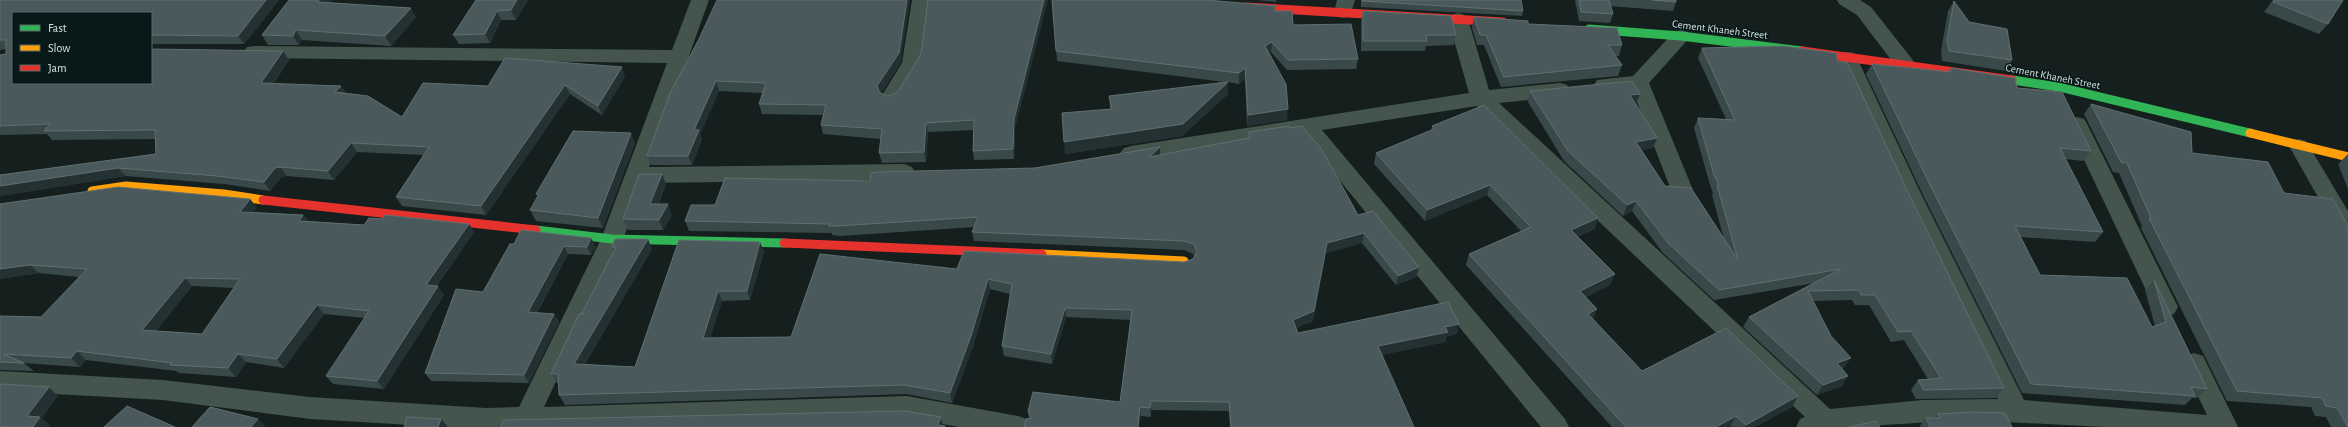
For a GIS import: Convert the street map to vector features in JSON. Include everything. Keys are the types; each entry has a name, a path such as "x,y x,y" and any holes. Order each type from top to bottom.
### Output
{"street":[{"path":"527,416 612,239 700,0"},
{"path":"891,97 912,64 921,0"},
{"path":"1846,0 1864,11 1905,64"},
{"path":"1235,6 1295,11 1345,6 1458,19 1514,23"},
{"path":"1458,19 1481,98 1816,423 1899,412 2016,410 2223,427 2180,335 2059,88"},
{"name":"Cement Khaneh Street","path":"1577,28 1681,36 1847,58 1905,64 2059,88 2348,157"},
{"path":"264,34 242,52 679,57"},
{"path":"1113,156 1305,124 1481,98 1639,82 1681,36"},
{"path":"1847,58 1912,198 2016,410"},
{"path":"1639,82 1682,190"},
{"path":"1305,124 1556,427"},
{"path":"2300,146 2348,230"},
{"path":"635,175 927,171"},
{"path":"79,193 126,186 202,192 322,208 423,217 612,239 906,247 1184,261"},
{"path":"0,381 163,390 310,408 485,423 527,416 907,407 1018,427"}],"building":[{"path":"0,0 266,0 238,36 152,35 152,12 12,12 12,84 152,84 152,49 283,51 261,83 341,86 335,92 368,96 402,117 423,83 488,86 505,58 622,67 598,106 565,85 481,206 396,197 429,147 351,143 328,171 280,167 275,168 264,182 217,176 118,168 0,186 0,175 156,154 155,130 44,131 50,124 0,126 0,55 6,54 6,40 0,40"},
{"path":"289,0 319,0 318,2 411,8 385,36 296,30 293,36 262,35"},
{"path":"476,0 517,0 511,10 497,11 485,34 453,35"},
{"path":"717,0 907,0 899,53 877,86 880,93 888,96 897,93 921,54 928,0 1044,0 1014,119 1013,149 973,151 974,120 926,123 924,152 879,153 882,129 821,125 826,105 759,104 766,83 716,81 694,130 699,130 688,156 647,156 671,91 699,39"},
{"path":"1052,0 1207,0 1276,6 1275,11 1292,11 1293,25 1351,24 1358,59 1288,60 1272,42 1265,46 1286,84 1288,109 1248,115 1245,68 1239,73 1056,51"},
{"path":"1521,0 1523,11 1362,1"},
{"path":"1579,0 1609,0 1613,14 1581,12"},
{"path":"1652,0 1676,0 1676,2"},
{"path":"2274,0 2343,0 2328,24 2273,2"},
{"path":"1954,1 1969,22 2007,29 2012,60 1949,51 1947,40"},
{"path":"1363,11 1451,16 1456,35 1426,35 1427,41 1363,41"},
{"path":"1474,17 1528,21 1528,24 1617,28 1622,45 1608,45 1622,65 1504,77 1486,35 1480,35"},
{"path":"1783,46 1836,53 1838,62 1847,62 1906,188 2004,388 1924,390 1918,380 1941,378 1911,331 1898,332 1875,295 1861,295 1859,290 1808,291 1831,336 1851,358 1837,363 1848,376 1823,385 1749,317 1841,269 1719,290 1668,243 1636,201 1627,205 1568,151 1530,91 1632,81 1640,94 1630,95 1657,138 1636,142 1665,186 1691,188 1738,260 1717,185 1719,185 1714,175 1698,118 1735,120 1702,48"},
{"path":"1872,64 1951,72 1951,68 2015,78 2017,88 2062,92 2091,151 2060,148 2103,232 2015,226 2040,275 2127,278 2152,327 2166,322 2154,280 2207,389 2191,387 2195,396 2031,384 1931,187"},
{"path":"1228,82 1183,124 1064,142 1062,113 1112,109 1109,96"},
{"path":"2091,104 2191,132 2192,153 2268,162 2284,193 2333,199 2348,226 2348,427 2337,408 2326,406 2322,398 2237,391 2149,218 2151,218 2127,163 2121,162"},
{"path":"1484,105 1598,218 1571,230 1615,274 1580,291 1597,309 1588,314 1642,371 1726,328 1798,396 1746,425 1736,416 1716,427 1626,427 1469,254 1531,227 1490,185 1427,210 1376,153 1434,129 1432,126"},
{"path":"1289,126 1289,128 1302,126 1322,150 1358,215 1373,211 1419,267 1398,276 1364,233 1327,243 1314,311 1293,320 1298,333 1448,302 1459,324 1445,327 1448,332 1378,346 1414,427 1231,427 1229,402 1151,401 1150,408 1140,407 1138,427 1024,427 1026,419 1031,418 1028,411 1033,392 1120,402 1132,310 1065,308 1051,354 1002,346 1012,284 988,279 971,336 950,393 904,385 559,395 558,374 551,374 579,314 585,314 582,313 616,247 612,247 615,239 648,239 574,364 635,367 679,240 760,242 747,291 718,291 703,338 791,337 820,254 957,269 964,251 1184,262 1193,259 1197,252 1194,244 1184,241 972,232 978,217 837,226 829,226 830,224 685,221 691,205 715,205 725,178 870,181 871,173 877,172 1035,168 1160,147 1149,157 1249,138 1249,132"},
{"path":"573,131 631,133 598,218 530,210 539,194 536,194"},
{"path":"639,174 662,174 650,204 668,204 659,220 623,219"},
{"path":"118,187 250,199 240,212 303,215 299,221 364,225 369,218 382,219 385,215 469,224 426,285 438,286 377,381 326,376 369,311 317,305 277,359 238,354 228,368 170,365 172,363 77,351 71,358 3,354 24,363 0,362 0,316 41,317 87,269 30,265 0,269 0,204","holes":["185,278 240,279 202,334 142,330"]},
{"path":"521,230 591,238 587,247 564,246 528,312 554,314 524,375 425,373 456,289 483,292 510,244 514,244"},
{"path":"0,384 49,387 27,416 40,417 33,427 0,427"},
{"path":"127,406 175,427 104,427"},
{"path":"210,407 258,419 251,427 192,427"},
{"path":"905,411 941,417 938,425 945,427 501,427 503,420"},
{"path":"1974,412 2005,413 2012,427 1930,427 1926,418 1940,418 1938,414"},
{"path":"407,417 441,419 438,427 404,427"},
{"path":"1876,421 1880,427 1849,427"}],"traffic: fast":[{"path":"1589,29 1681,36 1802,51"},
{"path":"2012,80 2059,87 2250,133"},
{"path":"536,230 612,239 784,243"}],"traffic: slow":[{"path":"2250,133 2348,157"},
{"path":"92,191 126,186 224,194 263,200"},
{"path":"1042,254 1184,261"}],"traffic: jam":[{"path":"1246,7 1503,22"},
{"path":"1802,51 2012,80"},
{"path":"263,200 322,208 536,230"},
{"path":"784,243 1042,254"}]}
